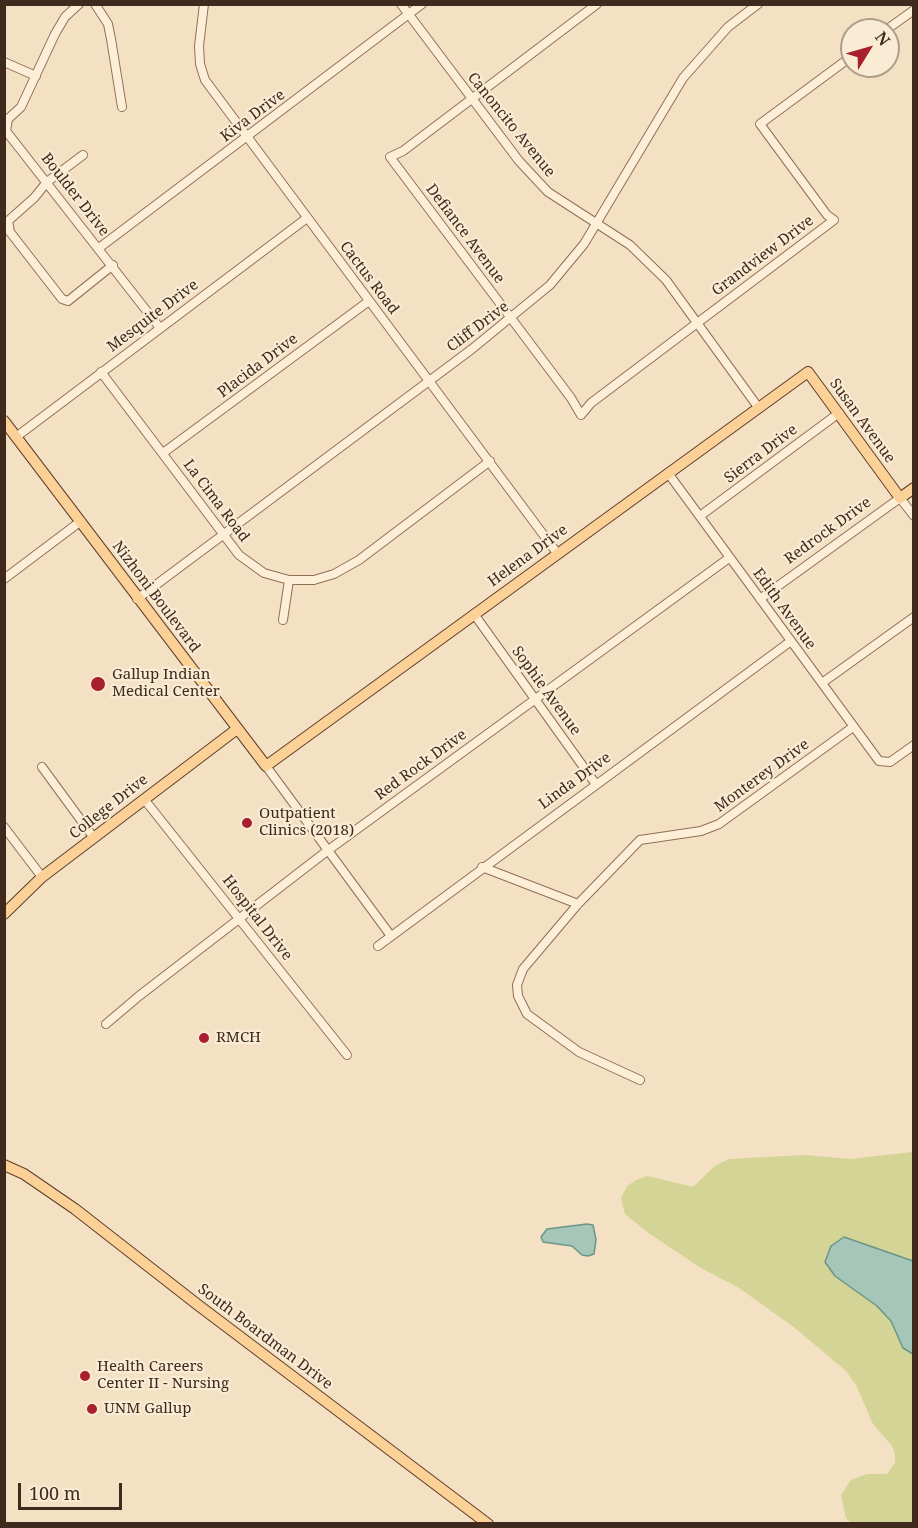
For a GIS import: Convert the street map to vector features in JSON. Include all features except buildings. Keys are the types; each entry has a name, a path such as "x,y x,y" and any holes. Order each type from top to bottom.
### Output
{"main road":[{"name":"Helena Drive","path":"266,766 808,372"},
{"name":"Susan Avenue","path":"808,372 900,498"},
{"name":"Nizhoni Boulevard","path":"4,422 266,766"},
{"name":"Redrock Drive","path":"900,498 914,489"},
{"name":"College Drive","path":"4,914 42,877 237,729"},
{"name":"South Boardman Drive","path":"4,1165 24,1174 75,1209 488,1524"}],"street":[{"path":"4,62 36,76 65,17 79,4"},
{"path":"95,4 110,32 122,106"},
{"name":"Cactus Road","path":"204,4 200,64 205,80 557,553"},
{"name":"Canoncito Avenue","path":"401,4 471,99 540,184 630,245 666,280 758,407"},
{"name":"Kiva Drive","path":"99,248 422,4"},
{"path":"471,99 597,4"},
{"name":"Cliff Drive","path":"137,599 512,318 562,273 596,223 689,70 728,27 758,4"},
{"path":"900,20 914,10"},
{"name":"Grandview Drive","path":"581,415 591,403 834,220 827,215 760,124 840,65"},
{"name":"Boulder Drive","path":"36,76 21,107 5,126 160,328"},
{"name":"Defiance Avenue","path":"471,99 390,158 572,398 581,415"},
{"path":"83,155 47,182 34,198 8,221 10,232 62,299 68,301 112,265"},
{"name":"Mesquite Drive","path":"16,437 307,218"},
{"name":"Placida Drive","path":"163,453 369,301"},
{"name":"La Cima Road","path":"101,372 239,555 264,573 289,580 314,580 334,574 358,560 490,461"},
{"name":"Sierra Drive","path":"700,516 839,413"},
{"name":"Edith Avenue","path":"668,472 879,761 890,762 914,745"},
{"name":"Susan Avenue","path":"900,498 914,516"},
{"name":"Redrock Drive","path":"760,599 900,498"},
{"path":"4,579 81,521"},
{"name":"Red Rock Drive","path":"106,1024 138,996 327,851 729,558"},
{"path":"283,620 289,580"},
{"name":"Sophie Avenue","path":"474,614 595,783"},
{"path":"822,683 914,617"},
{"name":"Linda Drive","path":"378,946 595,783 791,641"},
{"name":"Monterey Drive","path":"640,1080 579,1052 527,1014 518,996 517,985 522,969 578,904 640,840 701,831 718,824 853,727"},
{"name":"Nizhoni Boulevard","path":"266,766 391,936"},
{"path":"42,767 94,838"},
{"name":"Hospital Drive","path":"144,799 347,1055"},
{"path":"4,827 42,877"},
{"path":"482,867 578,904"}],"green space":[{"path":"913,1152 913,1523 851,1523 846,1518 841,1495 851,1480 867,1474 887,1474 895,1463 892,1446 873,1424 856,1385 846,1371 795,1328 739,1288 701,1268 647,1232 625,1214 621,1198 627,1186 648,1176 693,1187 715,1166 729,1159 805,1155 850,1159"}],"shaded area":[{"path":"593,1225 596,1240 594,1254 588,1256 582,1255 572,1246 543,1242 541,1237 547,1229"},
{"path":"844,1237 913,1261 913,1354 903,1348 891,1321 877,1306 835,1276 825,1262 831,1246"}],"place":[{"name":"Gallup Indian Medical Center","path":"98,684"},
{"name":"Outpatient Clinics (2018)","path":"247,823"},
{"name":"RMCH","path":"204,1038"},
{"name":"Health Careers Center II - Nursing","path":"85,1376"},
{"name":"UNM Gallup","path":"92,1409"}]}
